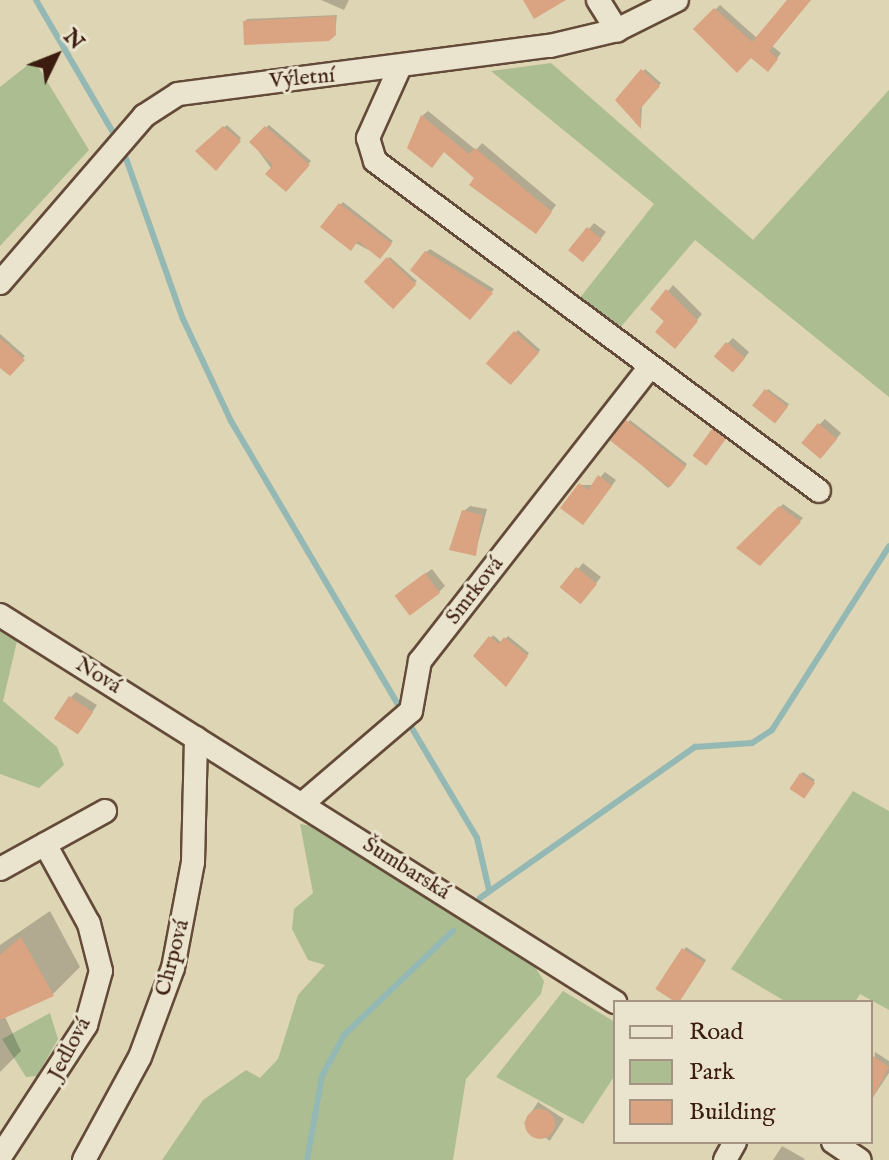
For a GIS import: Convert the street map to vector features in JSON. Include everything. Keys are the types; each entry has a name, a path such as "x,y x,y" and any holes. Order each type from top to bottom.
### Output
{"street":[{"path":"598,0 617,30"},
{"name":"Výletní","path":"0,283 163,101 220,86 399,69 617,30 677,0"},
{"path":"399,69 368,138 375,161 649,368 819,491"},
{"name":"Smrková","path":"302,804 411,711 420,661 649,368"},
{"name":"Nová","path":"0,615 196,738"},
{"name":"Šumbarská","path":"196,738 613,1001"},
{"name":"Chrpová","path":"84,1160 140,1057 173,968 193,862 196,738"},
{"path":"0,869 105,811"},
{"name":"Jedlová","path":"0,1157 86,1025 101,971 89,924 45,844"},
{"path":"836,1144 860,1160"}],"green space":[{"path":"34,60 89,150 0,246 0,87"},
{"path":"551,63 753,240 889,90 889,397 695,240 619,329 579,299 654,204 491,71"},
{"path":"0,626 18,637 3,701 57,747 64,765 39,788 0,774"},
{"path":"853,791 889,811 889,1010 860,994 856,1000 783,1000 731,969"},
{"path":"300,824 318,827 433,899 533,964 544,981 541,994 466,1079 453,1160 162,1160 203,1100 246,1070 260,1078 278,1059 298,995 325,965 308,960 292,929 294,909 313,893"},
{"path":"563,991 613,1021 613,1078 583,1124 496,1077"},
{"path":"50,1013 58,1039 37,1076 26,1077 2,1039"}],"building":[{"path":"523,0 566,0 534,19"},
{"path":"787,0 811,0 769,51 778,59 768,72 751,58 737,73 693,29 714,8 752,42"},
{"path":"335,16 336,35 329,41 244,45 243,21"},
{"path":"641,69 660,86 640,109 641,129 615,100"},
{"path":"421,115 469,154 475,148 552,212 536,234 469,185 474,178 444,152 432,168 407,148"},
{"path":"223,126 241,141 216,171 195,151"},
{"path":"265,126 310,165 286,192 265,174 273,165 249,142"},
{"path":"339,203 392,244 380,259 358,241 351,251 320,227"},
{"path":"587,227 602,239 583,262 568,250"},
{"path":"425,251 493,293 470,320 410,270"},
{"path":"387,257 416,284 393,309 364,282"},
{"path":"666,289 698,321 675,349 655,332 664,321 650,309"},
{"path":"514,331 539,353 511,385 486,363"},
{"path":"0,338 25,360 10,376 0,368"},
{"path":"726,342 745,358 733,373 714,357"},
{"path":"765,389 788,407 775,423 752,406"},
{"path":"626,420 686,467 670,487 610,440"},
{"path":"818,423 837,439 820,459 801,443"},
{"path":"712,429 726,439 706,466 693,456"},
{"path":"598,475 612,486 583,525 560,508 579,483 588,490"},
{"path":"779,506 801,522 760,566 736,548"},
{"path":"462,510 482,515 476,556 449,550"},
{"path":"576,567 597,584 581,604 560,587"},
{"path":"425,573 440,593 410,616 395,596"},
{"path":"489,636 499,644 504,637 528,656 506,687 473,656"},
{"path":"69,696 93,712 78,735 54,718"},
{"path":"800,773 815,783 804,799 789,789"},
{"path":"21,937 54,996 0,1020 0,955"},
{"path":"682,948 705,963 680,1000 672,1000 655,989"},
{"path":"873,1056 889,1067 873,1097"},
{"path":"540,1109 551,1113 555,1124 551,1135 540,1139 529,1135 525,1124 529,1113"}],"waterway":[{"path":"36,0 117,139"},
{"path":"123,150 183,319 231,421 402,711"},
{"path":"480,898 695,747 752,743 772,730 889,546"},
{"path":"407,720 477,838 489,890"},
{"path":"307,1160 322,1076 344,1035 453,931"}]}
